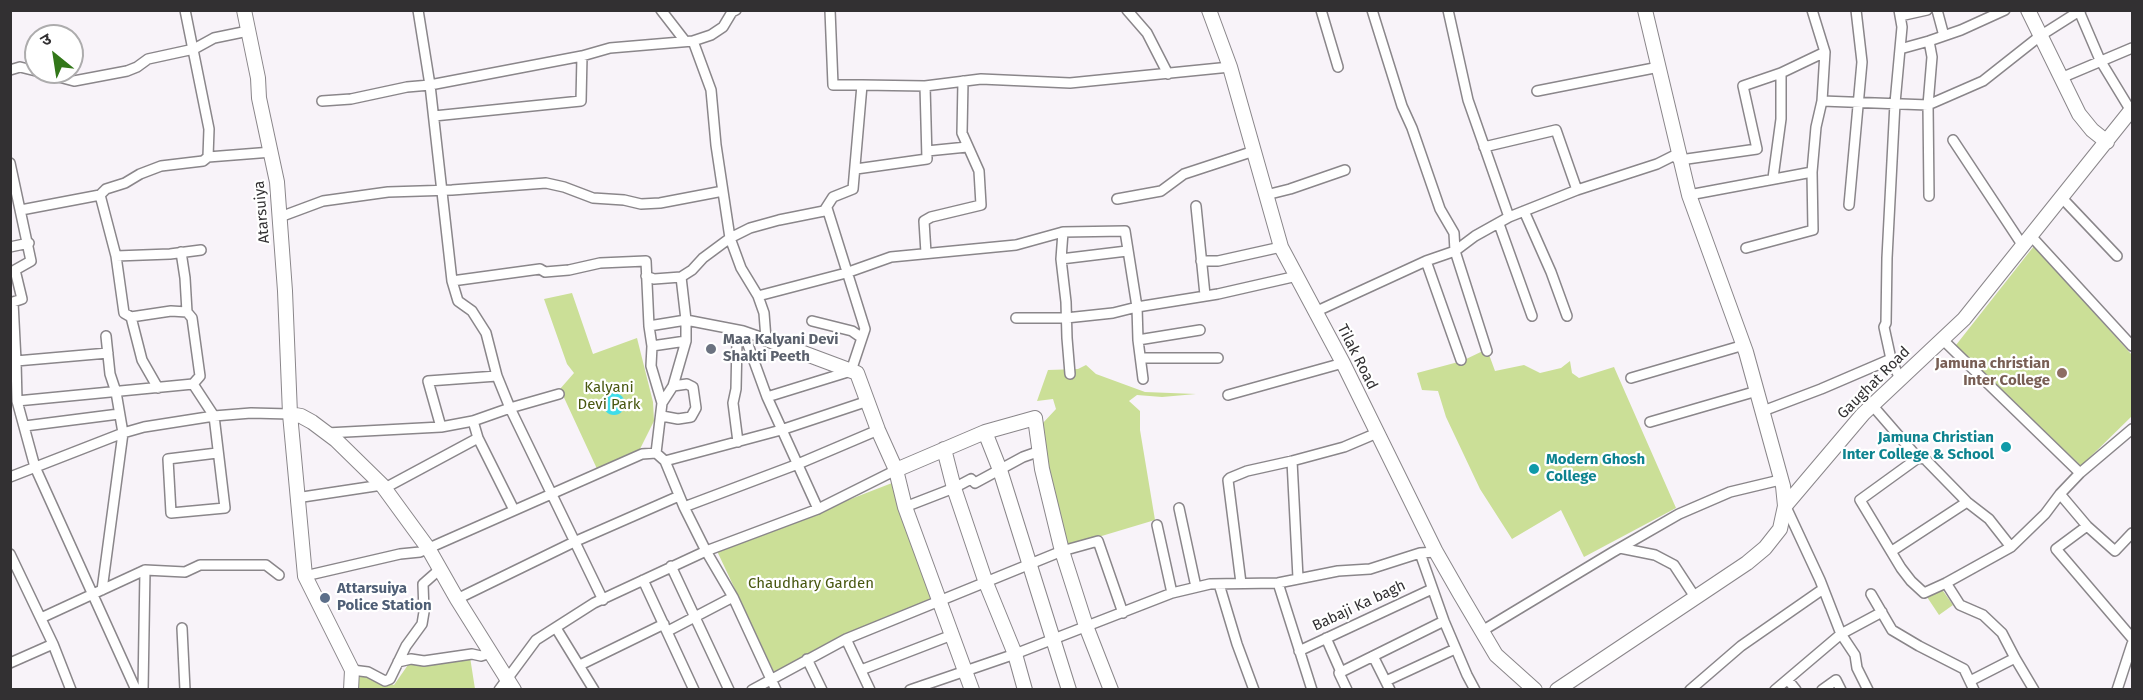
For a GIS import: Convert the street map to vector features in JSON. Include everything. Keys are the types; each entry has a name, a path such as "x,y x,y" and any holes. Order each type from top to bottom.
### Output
{"street":[{"path":"185,10 209,129 208,157"},
{"name":"Atarsuiya","path":"244,10 258,78 259,98 277,182 285,291 290,414 305,576 352,670"},
{"path":"418,10 434,116 452,281 458,301 472,311 486,333 497,376 510,408 603,600"},
{"path":"661,10 689,41 711,90 730,238 741,268 758,296 766,323 766,339"},
{"path":"322,101 351,99 407,87 430,85 582,56 610,48 689,41 711,35 723,27 732,12 736,10"},
{"path":"830,10 833,85 925,86 981,79 1070,83 1230,67"},
{"path":"1127,10 1147,33 1168,74"},
{"name":"Tilak Road","path":"1209,10 1230,67 1281,247 1343,363 1436,552 1496,655 1535,690"},
{"path":"1320,10 1338,67"},
{"path":"1372,10 1402,106 1440,209 1454,233 1455,251 1487,351"},
{"path":"1448,10 1468,100 1509,217"},
{"path":"1645,10 1689,195 1744,345 1785,506 1841,634 1855,655 1857,668 1868,690"},
{"path":"1746,248 1813,230 1812,172 1816,127 1822,101 1825,51 1812,10"},
{"path":"1849,205 1862,62 1856,10"},
{"path":"1900,379 1891,359 1884,327 1886,323 1895,103 1902,27 1899,13 1927,10"},
{"path":"1937,10 1944,36"},
{"path":"1900,49 1944,36 2005,10"},
{"path":"2028,10 2079,114 2092,130 2107,142"},
{"path":"1822,101 1928,105 1983,81 2040,36 2080,11 2100,60 2132,110"},
{"path":"84,79 127,71 148,59 194,49 214,38 248,31"},
{"path":"1929,41 1932,57 1928,105 1929,196"},
{"path":"2061,78 2133,48"},
{"path":"1315,312 1426,261 1455,251 1475,236 1509,217 1577,190 1657,164 1673,156 1680,160 1757,148 1743,86 1781,73 1825,51"},
{"path":"434,116 581,101 582,56"},
{"path":"1538,91 1659,67"},
{"path":"1773,178 1781,118 1781,73"},
{"path":"926,253 924,221 931,217 981,205 979,171 962,133 963,81"},
{"path":"646,276 654,279 681,278 730,238 750,228 779,219 824,211 833,197 854,189 862,85"},
{"path":"856,169 927,159 925,86"},
{"name":"Gaughat Road","path":"1557,690 1765,548 1780,529 1785,506 1872,405 1964,319 2132,110"},
{"path":"1484,147 1556,130 1577,190"},
{"path":"1953,140 2027,241 2133,346"},
{"path":"927,151 967,147"},
{"path":"1117,199 1161,191 1184,174 1254,151"},
{"path":"21,210 100,195 105,189 125,183 154,168 203,161 208,157 272,152"},
{"path":"10,163 29,243 31,261 15,270 22,299 14,302 17,401 35,467 136,690"},
{"path":"1266,195 1345,170"},
{"path":"1689,195 1812,172"},
{"path":"280,217 324,201 388,192 441,191 546,183 593,198 624,200 641,204 660,203 723,190"},
{"path":"100,195 116,256 124,313 131,317 171,311 187,312"},
{"path":"2062,198 2117,256"},
{"path":"1196,206 1205,295"},
{"path":"826,208 865,329 851,371"},
{"path":"1524,211 1551,272 1567,316"},
{"path":"1499,224 1532,315"},
{"path":"758,296 846,273 891,257 1016,245 1064,232 1125,231 1137,307 1143,379"},
{"path":"1064,232 1061,259 1070,374"},
{"path":"10,247 29,243"},
{"path":"1202,261 1218,261 1281,247"},
{"path":"116,256 201,250"},
{"path":"1061,259 1127,251"},
{"path":"17,401 193,384 200,376 192,318 187,312 181,252"},
{"path":"452,281 540,269 545,272 569,270 600,263 646,261 652,346 651,366 663,403 656,453"},
{"path":"1426,261 1461,360"},
{"path":"1016,318 1066,318 1113,313 1297,276"},
{"path":"663,403 673,386 686,341 681,278"},
{"path":"131,317 142,360 158,388"},
{"path":"649,327 686,321 743,331 857,373 896,470 905,507 972,690"},
{"path":"812,321 852,331 861,338"},
{"path":"1138,340 1200,330"},
{"path":"743,331 767,397 818,509"},
{"path":"738,442 734,403 737,341 743,331"},
{"path":"102,590 123,433 116,392 110,374 106,336"},
{"path":"1942,339 2080,473"},
{"path":"652,346 686,341"},
{"path":"1630,378 1744,345"},
{"path":"16,362 108,352"},
{"path":"1141,358 1218,358"},
{"path":"1762,411 1891,359"},
{"path":"1228,395 1343,363"},
{"path":"767,397 851,371"},
{"path":"441,427 428,381 497,376"},
{"path":"193,384 214,416 225,508 171,513 168,459 218,453"},
{"path":"662,416 678,419 691,417 696,408 693,387 687,384 673,386"},
{"path":"1650,422 1757,391"},
{"path":"327,433 441,427 473,422 510,408 559,394"},
{"path":"665,461 781,430 868,401"},
{"path":"1872,405 1918,458 1924,459 1967,502 1989,519 2011,547"},
{"path":"10,477 144,427 214,416 251,413 301,416 327,433 383,487 428,548 491,653 502,684 514,690"},
{"path":"25,426 119,414"},
{"path":"502,684 536,640 603,600 671,566 818,509 944,449 986,432 1035,418 1042,469 1062,551 1107,688"},
{"path":"473,422 478,438 514,510"},
{"path":"1918,458 1860,500 1911,581 1924,593 1946,584 2011,547 2045,514 2080,473 2133,429"},
{"path":"684,507 798,464 878,430"},
{"path":"986,432 1069,690"},
{"path":"1241,584 1228,480 1246,471 1344,447 1377,433"},
{"path":"296,498 383,487 478,438"},
{"path":"944,449 954,488 986,583 1015,654 1025,690"},
{"path":"905,507 971,479 975,483 1023,457 1040,451"},
{"path":"305,576 400,554 420,552 642,454 656,453 665,461 684,507 733,597 776,690"},
{"path":"1292,461 1298,578"},
{"path":"1482,631 1690,508 1730,492 1780,480"},
{"path":"2060,494 2087,526 2115,551 2133,533"},
{"path":"457,598 574,542 679,496"},
{"path":"1892,551 1967,502"},
{"path":"1179,508 1196,587"},
{"path":"1157,525 1172,593"},
{"path":"2087,526 2056,549 2133,638"},
{"path":"752,690 846,639 1062,551 1098,541 1123,613"},
{"path":"1620,548 1655,555 1670,563 1677,568 1695,597"},
{"path":"910,690 1015,654 1172,593 1219,584 1278,583 1298,578 1323,576 1338,571 1370,569 1420,553 1436,552"},
{"path":"1420,553 1444,621 1472,689"},
{"path":"10,554 13,568 41,618 71,690"},
{"path":"41,618 145,570 185,572 200,566 266,565 279,575"},
{"path":"671,566 729,690"},
{"path":"351,690 352,670 368,672 385,681 390,679 406,646 422,624 423,584 440,569"},
{"path":"142,690 145,570"},
{"path":"643,580 694,690"},
{"path":"1278,583 1312,690"},
{"path":"1219,584 1237,645 1254,690"},
{"path":"1946,584 1960,605 1983,615 2002,633 2034,690"},
{"name":"Babaji Ka bagh","path":"1299,651 1432,589"},
{"path":"1690,690 1741,646 1823,589"},
{"path":"1871,594 1892,630 1919,646 1956,663 1964,669 1972,685 2015,658"},
{"path":"580,665 666,627 695,617 733,597"},
{"path":"1775,690 1841,634 1882,612"},
{"path":"1341,672 1444,621"},
{"path":"182,628 185,690"},
{"path":"556,628 594,690"},
{"path":"861,670 952,635"},
{"path":"1326,638 1347,690"},
{"path":"846,639 870,690"},
{"path":"10,663 53,644"},
{"path":"2117,690 2133,644"},
{"path":"1373,656 1388,685 1455,649"},
{"path":"398,662 491,653"},
{"path":"807,659 822,690"},
{"path":"1788,680 1796,690"},
{"path":"1821,690 1836,680 1841,690"}],"green space":[{"path":"2034,246 2132,355 2132,416 2081,466 1956,345"},
{"name":"Kalyani Devi Park","path":"572,293 593,354 637,338 653,402 654,421 640,449 598,471 560,389 574,373 567,364 544,299"},
{"path":"1487,349 1495,371 1524,365 1540,373 1561,368 1570,361 1572,373 1579,378 1614,367 1676,508 1584,557 1561,510 1512,539 1480,489 1446,417 1438,391 1422,390 1417,373 1462,361"},
{"path":"1086,365 1096,374 1145,392 1196,394 1162,397 1137,395 1129,401 1140,411 1140,430 1155,520 1065,547 1052,495 1042,424 1056,409 1053,399 1037,401 1048,370 1078,369"},
{"name":"Chaudhary Garden","path":"892,483 934,598 774,672 717,551"},
{"path":"1941,588 1953,605 1939,615 1927,597"},
{"path":"470,657 475,689 355,690 360,675 365,674 394,685 410,662"}],"water":[{"path":"614,393 622,396 625,404 622,412 614,415 606,412 603,404 606,396"}],"place":[{"name":"Maa Kalyani Devi Shakti Peeth","path":"711,349"},
{"name":"Jamuna christian Inter College","path":"2062,373"},
{"name":"Jamuna Christian Inter College & School","path":"2006,447"},
{"name":"Modern Ghosh College","path":"1534,469"},
{"name":"Attarsuiya Police Station","path":"325,598"}]}
